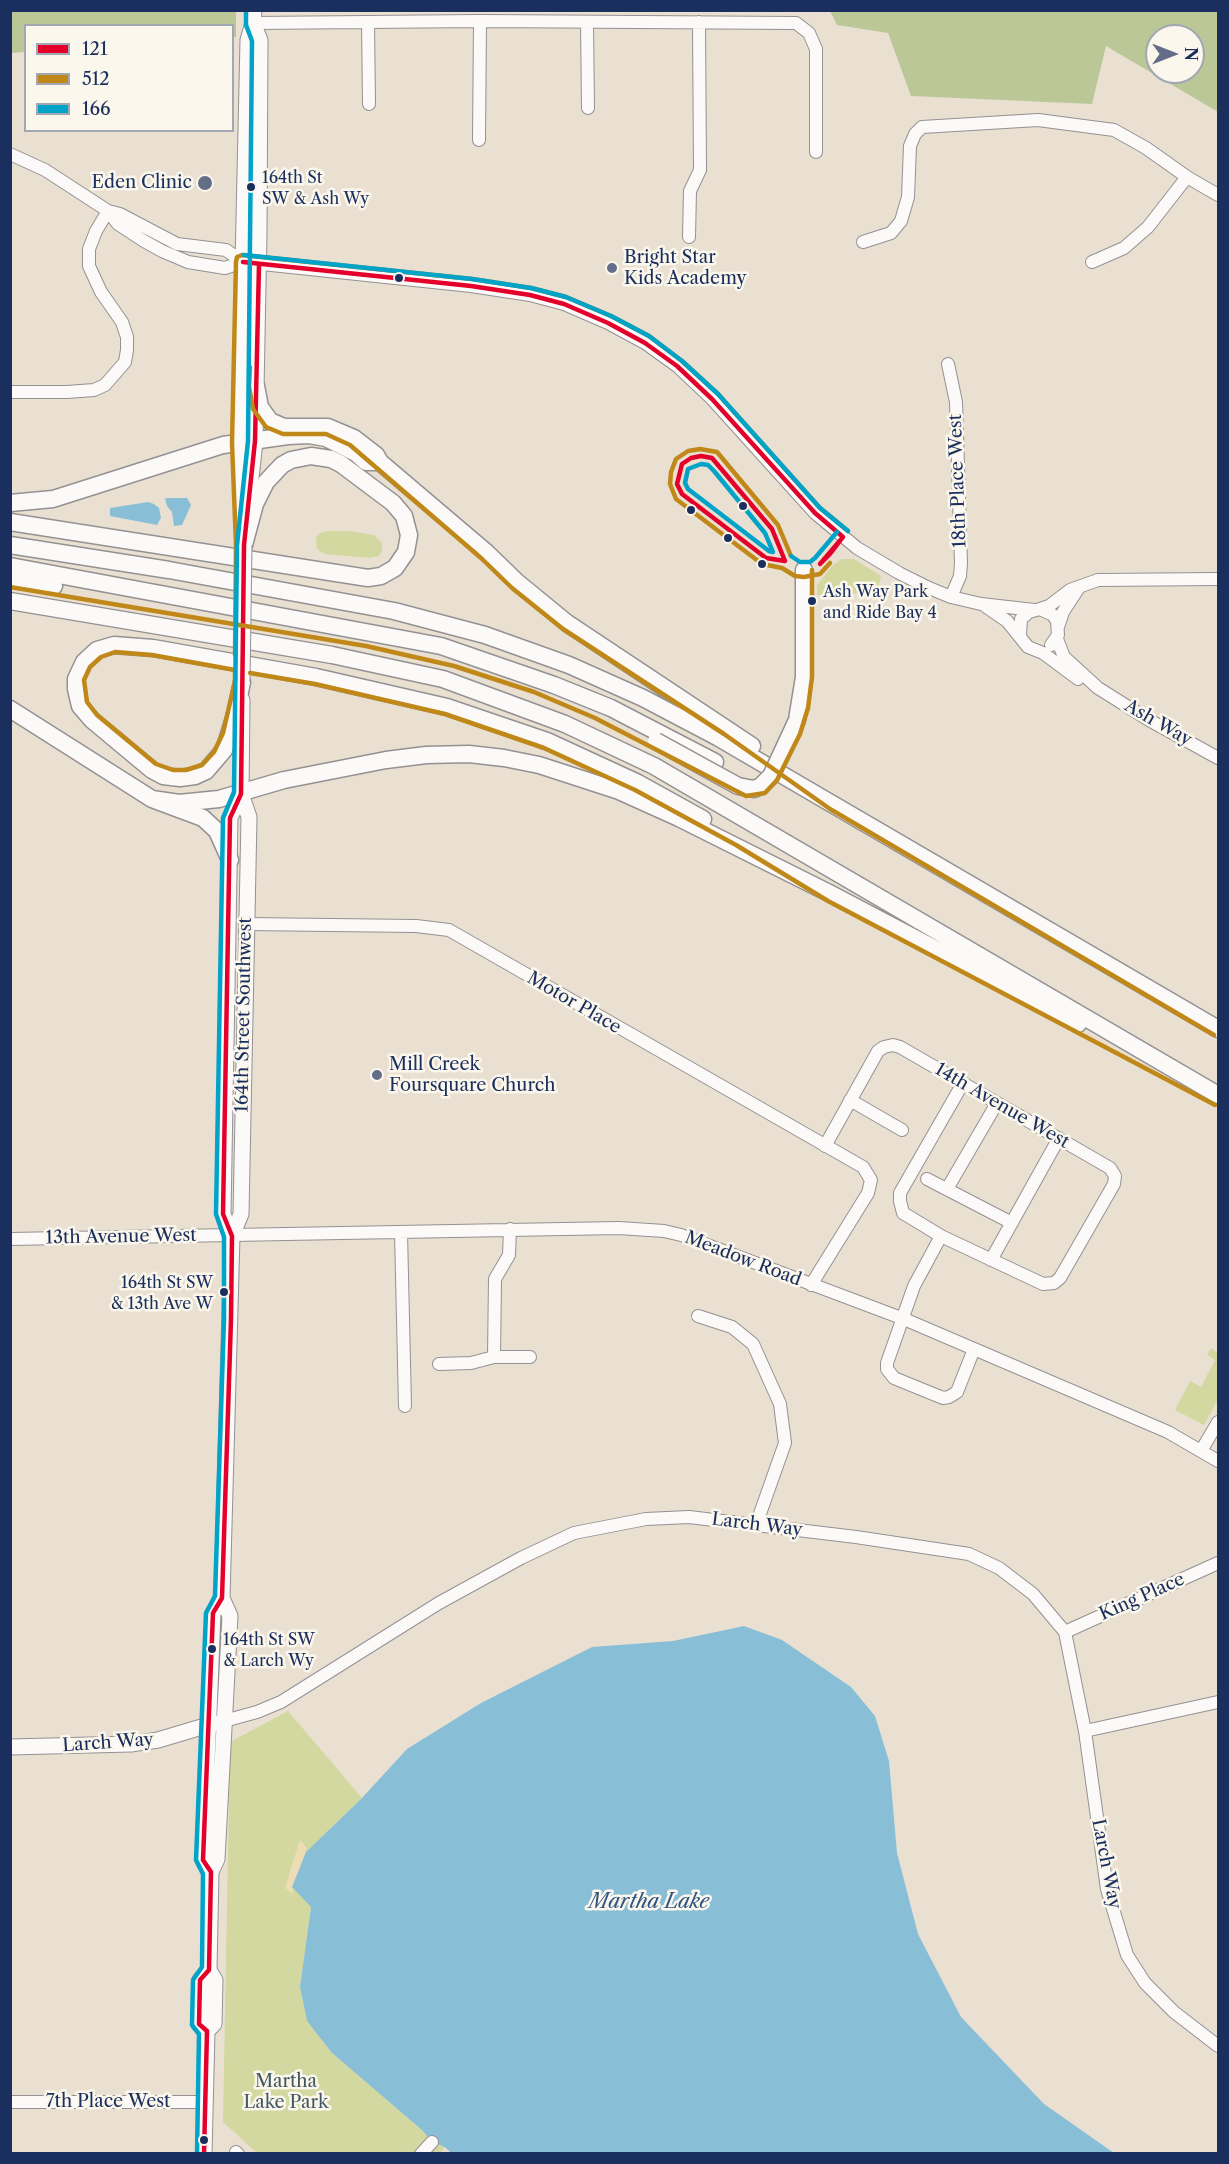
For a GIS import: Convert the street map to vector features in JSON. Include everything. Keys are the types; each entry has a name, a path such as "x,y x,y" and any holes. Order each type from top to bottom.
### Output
{"highway":[{"path":"256,386 260,407 270,421 285,427 328,427 354,438 486,552 517,582 567,623 728,728 834,803"},
{"path":"10,503 53,499 223,445 288,436 318,436 339,443 366,462 380,462"},
{"path":"10,522 368,578 381,576 395,568 406,552 409,536 404,516 393,503 341,464 331,459 311,456 291,460 282,465 268,479 255,504 244,545"},
{"path":"10,545 349,602 440,622 485,635 569,665 643,698 719,738 1218,1029"},
{"path":"10,566 441,646 573,692 665,735 738,775 762,777 775,767"},
{"path":"10,579 367,639 456,659 537,686 598,711 746,789 761,786 771,776 797,720 804,677 804,570"},
{"path":"10,601 332,655 443,679 565,724 654,766 1218,1096"},
{"path":"242,682 230,736 224,750 206,771 195,776 180,778 163,776 152,770 92,720 80,706 76,689 80,668 90,655 105,646 123,645 316,676 447,707 547,741 638,783 740,839 831,894"},
{"path":"10,709 152,799 203,818 217,831 230,860"},
{"path":"152,799 179,803 219,799 284,780 387,759 453,754 504,758 571,774 619,791 831,894 1218,1096"}],"main road":[{"name":"164th Street Southwest","path":"204,2154 207,2031 214,2024 215,1980 209,1970 210,1872 217,1859 230,1616 222,1598 232,1236 241,1214 249,817 241,794 247,442 243,262 248,40 253,17"},
{"name":"164th Street Southwest","path":"247,442 256,386 259,264 260,40 253,17"},
{"name":"164th Street Southwest","path":"232,1236 223,1214 230,818 241,794"},
{"name":"164th Street Southwest","path":"210,1872 203,1860 213,1613 222,1598"},
{"name":"Larch Way","path":"10,1747 131,1744 158,1740 224,1721"}],"street":[{"path":"253,17 368,22 796,23 809,33 816,49 816,152"},
{"path":"479,140 480,21"},
{"path":"368,22 369,104"},
{"path":"587,22 588,108"},
{"path":"689,237 690,191 700,170 699,22"},
{"path":"862,242 891,233 901,221 908,196 910,146 915,134 922,127 1038,120 1114,130 1218,195"},
{"path":"10,154 45,170 108,211 120,214 177,244 226,250 243,262"},
{"path":"1092,262 1124,248 1148,226 1187,177"},
{"path":"108,211 118,224 162,252 181,260 225,268 243,262 471,286 530,295 564,304 608,323 645,343 676,366 712,399 815,513 843,537 899,573 951,597 981,604 1037,610 1053,615 1058,633"},
{"path":"10,392 94,390 105,385 125,362 128,350 122,322 101,292 89,266 89,249 108,211"},
{"name":"18th Place West","path":"948,364 956,402 961,563 960,576 951,597"},
{"path":"1020,637 1018,630 1021,619 1049,606 1070,590 1080,586 1106,579 1218,579"},
{"path":"981,604 1007,621 1028,646 1034,649 1047,648 1058,633 1063,612 1080,586"},
{"name":"Ash Way","path":"1058,633 1064,657 1098,688"},
{"name":"Ash Way","path":"1034,649 1051,658 1081,681 1098,688 1149,720 1218,758"},
{"name":"Motor Place","path":"246,924 416,926 449,930 863,1167 871,1180 868,1193 811,1285"},
{"name":"14th Avenue West","path":"850,1100 878,1051 893,1045 1110,1168 1115,1176 1114,1184 1060,1278 1049,1285 1043,1284 991,1260"},
{"path":"963,1083 900,1193 903,1213 941,1236 991,1260 1059,1138"},
{"path":"825,1146 850,1100 902,1130"},
{"path":"947,1189 997,1103"},
{"path":"927,1179 1012,1223"},
{"name":"Meadow Road","path":"232,1236 510,1229 619,1228 664,1231 681,1235 904,1319 974,1348 1168,1432 1218,1461"},
{"path":"494,1357 495,1279 508,1255 510,1229"},
{"path":"401,1232 405,1406"},
{"name":"13th Avenue West","path":"10,1239 232,1236"},
{"path":"941,1236 914,1286 887,1363 888,1372 894,1378 943,1398 949,1397 957,1392 974,1348"},
{"path":"698,1316 732,1327 753,1344 780,1404 785,1443 756,1525"},
{"path":"439,1364 471,1363 494,1357 530,1356"},
{"path":"1201,1451 1218,1422"},
{"name":"Larch Way","path":"224,1721 281,1702 439,1603 574,1533 646,1519 690,1517 856,1537 969,1554 999,1568 1034,1593 1065,1632 1085,1731 1107,1889 1127,1955 1146,1983 1174,2012 1218,2046"},
{"name":"King Place","path":"1065,1632 1218,1563"},
{"path":"1085,1731 1218,1702"},
{"name":"7th Place West","path":"10,2102 205,2102"},
{"path":"421,2154 432,2142"}],"green space":[{"path":"11,10 236,11 236,37 234,37 234,24 24,24 24,52 11,53"},
{"path":"830,11 1218,11 1218,112 1170,84 1205,84 1205,24 1145,24 1145,69 1106,46 1092,104 911,96 888,33 837,25"},
{"path":"326,531 350,531 374,535 382,543 382,551 379,556 370,558 325,554 317,549 316,537"},
{"path":"842,559 854,559 881,576 878,587 845,596 817,595 817,585 833,565"},
{"path":"1211,1348 1218,1353 1218,1399 1204,1425 1175,1410 1190,1381 1201,1387 1215,1360 1207,1355"},
{"name":"Martha Lake Park","path":"288,1711 362,1798 306,1852 311,1907 300,1987 307,2021 332,2053 422,2130 432,2142 445,2147 439,2154 257,2153 223,2122 230,1742"}],"sand":[{"path":"300,1840 307,1848 292,1894 285,1887"}],"water":[{"path":"165,498 187,498 191,505 182,525 174,526 172,512"},
{"path":"148,502 159,508 161,518 157,525 110,516 110,508"},
{"name":"Martha Lake","path":"744,1626 782,1640 851,1687 875,1716 889,1761 897,1853 918,1934 961,2017 1044,2104 1114,2153 451,2153 445,2147 432,2142 422,2130 332,2053 307,2021 300,1987 311,1907 292,1887 306,1852 362,1798 407,1749 481,1703 592,1647 673,1641"}],"transit line":[{"name":"166","path":"197,2154 199,2034 192,2025 193,1980 202,1967 203,1874 196,1860 206,1613 215,1596 224,1319 224,1237 216,1214 223,818 234,792 237,545 248,441 252,41 246,25 246,10"},
{"name":"512","path":"235,655 236,545 232,443 236,262 237,257 242,255 472,279 531,288 566,297 611,316 649,336 682,361 718,394 820,508 848,531"},
{"name":"166","path":"244,255 472,279 531,288 566,297 611,316 649,336 682,361 718,394 820,508 848,531"},
{"name":"121","path":"243,262 471,286 530,295 564,304 608,323 645,343 677,366 712,399 815,513 843,537"},
{"name":"121","path":"204,2154 207,2031 199,2024 200,1980 209,1970 211,1872 203,1860 213,1613 222,1598 231,1319 232,1236 223,1214 230,818 241,794 244,545 255,441 259,264"},
{"name":"512","path":"250,367 249,387 253,409 266,427 283,434 326,434 350,445 481,558 512,588 563,629 724,734 830,809 1214,1035"},
{"name":"512","path":"791,556 778,525 717,452 700,449 688,451 676,459 671,472 670,484 676,499 762,564 782,568 795,576 804,577 820,574 830,563"},
{"name":"121","path":"701,456 712,458 772,529 785,561 766,558 682,494 677,484 682,464 691,458 701,456"},
{"name":"166","path":"701,464 708,465 714,471 765,533 773,552 688,489 685,483 688,469 701,464"},
{"name":"166","path":"791,556 800,562 810,562 837,532"},
{"name":"121","path":"843,537 830,554 820,564 843,537"},
{"name":"512","path":"10,587 366,646 454,666 534,692 595,718 746,796 765,793 777,780 800,734 808,708 812,677 812,570"},
{"name":"512","path":"115,652 152,655 235,670 235,681 223,733 214,752 202,765 186,770 173,770 156,764 97,715 87,702 84,680 90,667 101,657 115,652"},
{"name":"512","path":"250,673 315,684 445,714 544,748 635,790 736,845 828,901 1215,1105"}],"place":[{"name":"Eden Clinic","path":"205,183"},
{"name":"164th St SW & Ash Wy","path":"251,187"},
{"name":"Bright Star Kids Academy","path":"612,268"},
{"name":"Ash Way Park and Ride Bay 4","path":"812,601"},
{"name":"Mill Creek Foursquare Church","path":"377,1075"},
{"name":"164th St SW & 13th Ave W","path":"224,1292"},
{"name":"164th St SW & Larch Wy","path":"212,1649"}]}
